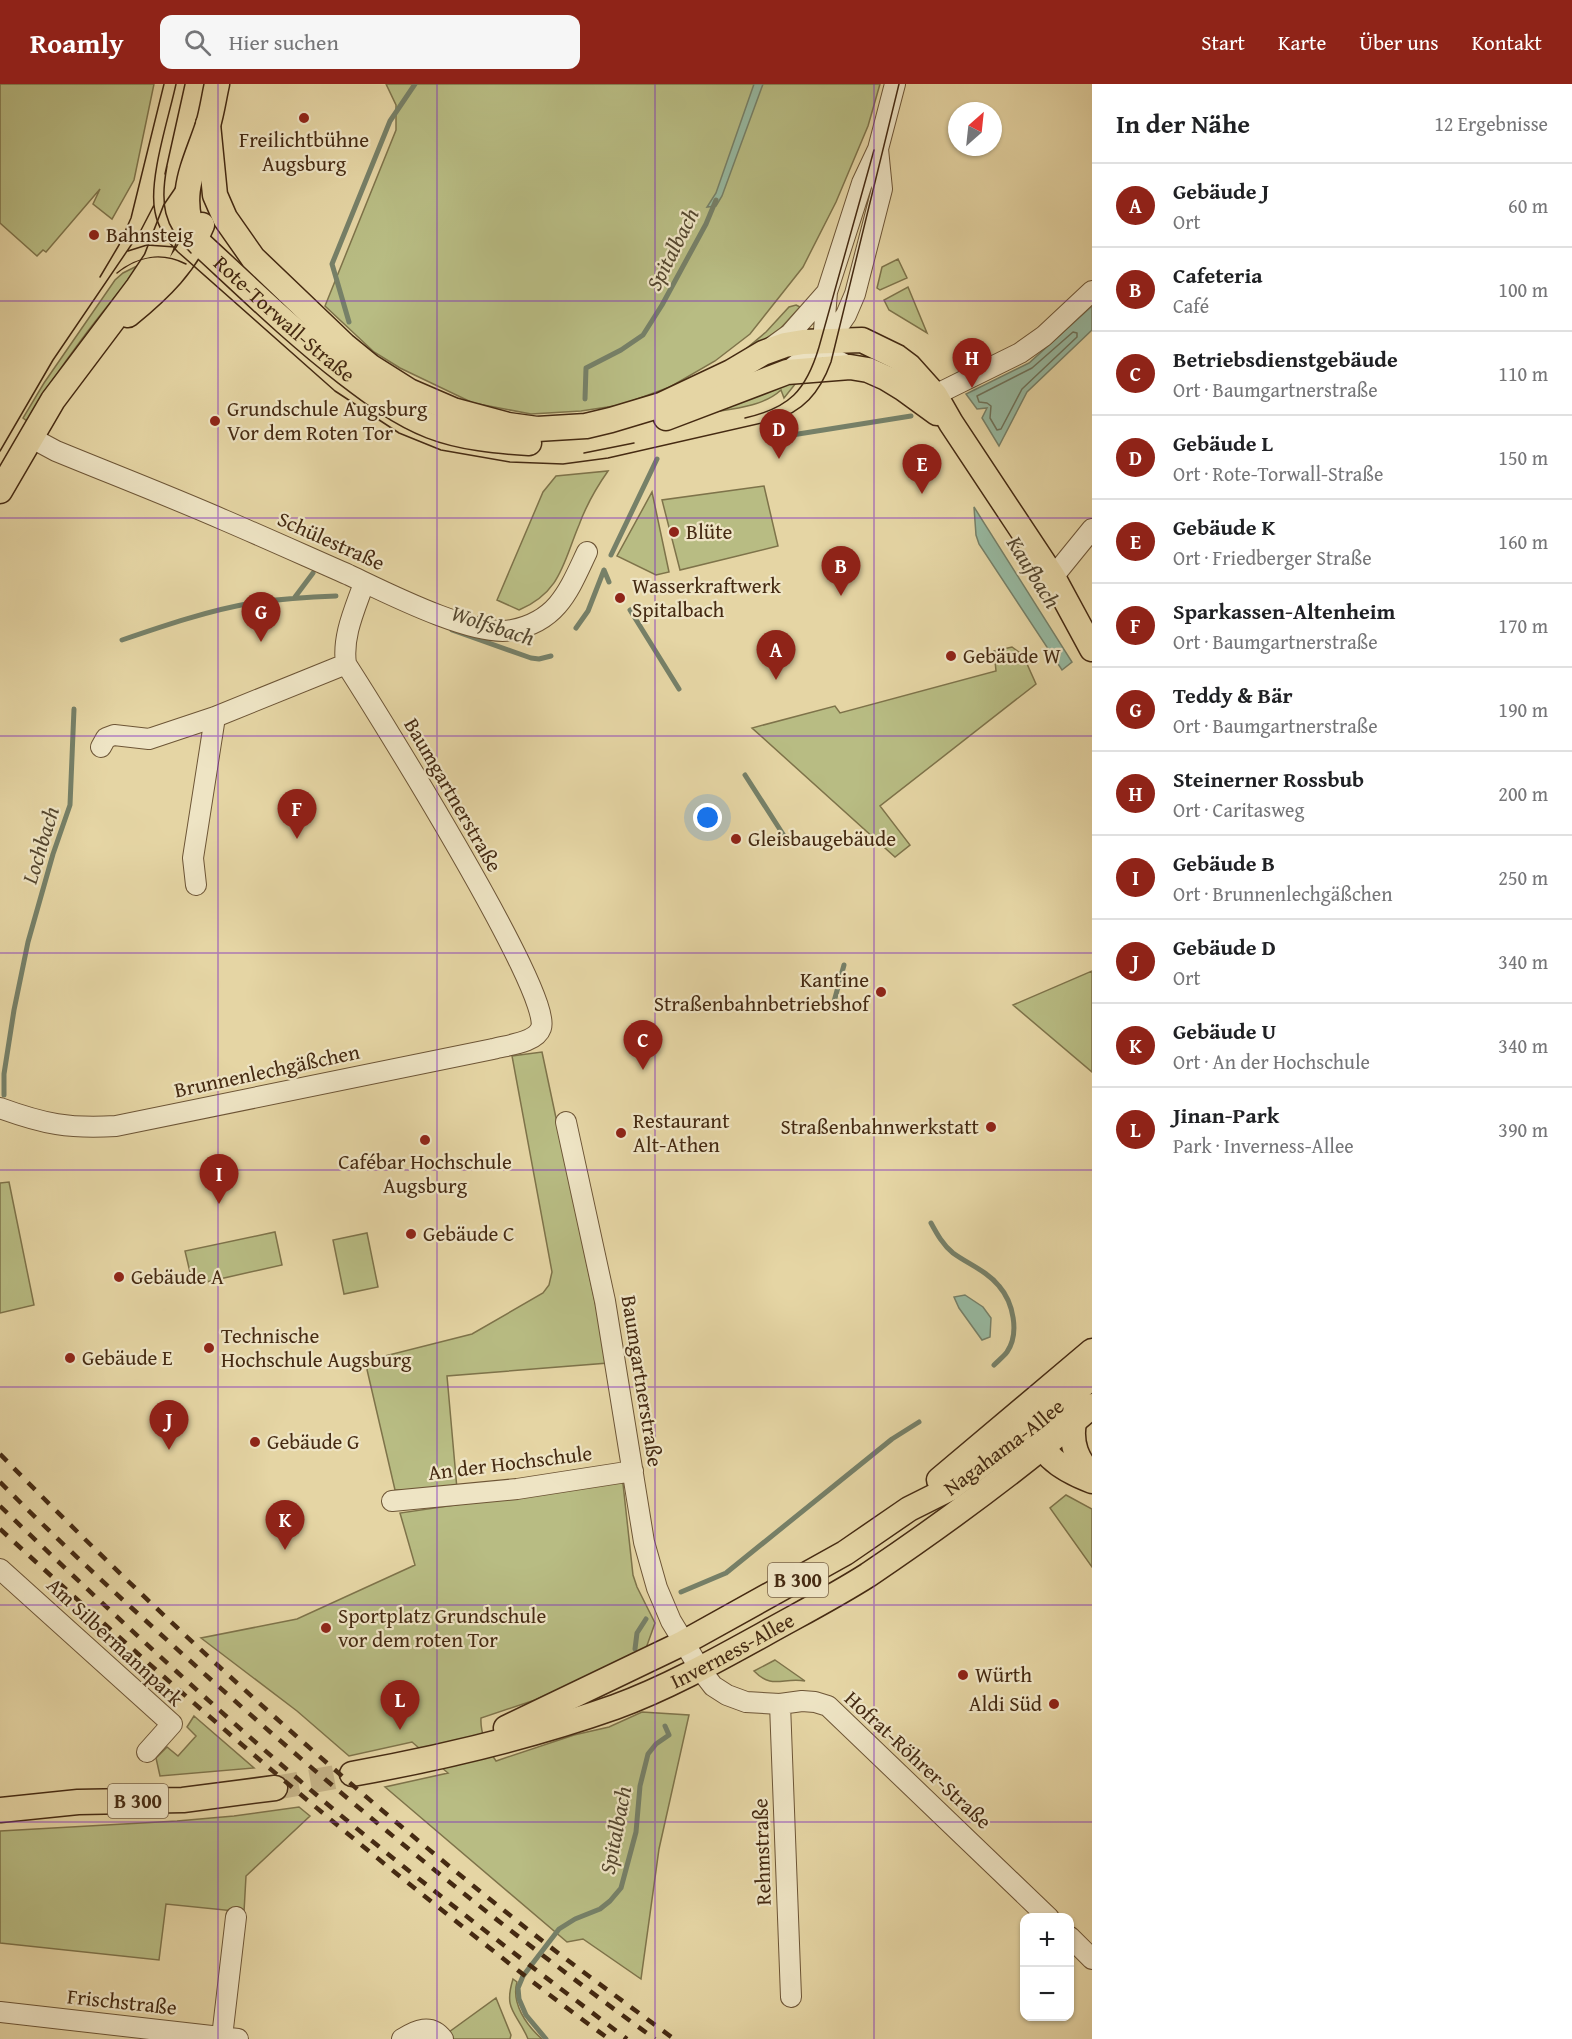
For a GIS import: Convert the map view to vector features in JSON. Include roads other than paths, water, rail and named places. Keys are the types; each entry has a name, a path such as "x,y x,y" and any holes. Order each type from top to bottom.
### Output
{"main road":[{"name":"Rote-Torwall-Straße","path":"218,84 186,195 190,228 196,240 307,341 370,392 414,418 452,433 504,441 540,444 586,441 640,427 787,372 850,367 867,370 886,378 904,388 951,423"},
{"name":"Rote-Torwall-Straße","path":"208,124 215,195 225,218 253,258 308,312 371,367 410,391 472,417 508,425 558,429 611,420 661,405 731,372 763,353 794,344 862,340"},
{"path":"0,491 53,400 156,260 175,212 186,195"},
{"name":"Rote-Torwall-Straße","path":"196,240 215,195"},
{"name":"Rote-Torwall-Straße","path":"196,240 212,238 244,247"},
{"path":"156,260 196,240"},
{"path":"99,339 158,290 181,264 196,240"},
{"path":"862,340 897,357 909,366 935,395 951,423 1053,577 1092,649"},
{"name":"B 300","path":"909,1509 973,1450 1092,1351"},
{"name":"Nagahama-Allee","path":"909,1509 949,1489 1039,1422 1092,1377"},
{"path":"1083,1414 1072,1435 1074,1449 1081,1463 1092,1476"},
{"name":"Nagahama-Allee","path":"1041,1448 1083,1414"},
{"path":"1039,1422 1037,1434 1041,1448 1065,1468 1092,1481"},
{"name":"Inverness-Allee","path":"352,1774 452,1753 542,1730 617,1706 700,1669 866,1575 1041,1448"},
{"name":"Inverness-Allee","path":"452,1753 683,1644 845,1553 909,1509"},
{"name":"B 300","path":"0,1810 78,1802 183,1800 275,1788"}],"street":[{"path":"850,367 836,360 830,351 824,330 827,292 862,183 878,149 895,84"},
{"path":"787,372 828,341 846,315 855,294 882,189 878,149"},
{"path":"935,395 1020,353 1044,336 1092,291"},
{"path":"763,353 790,334 827,292"},
{"path":"855,294 854,314 862,340"},
{"name":"Schülestraße","path":"30,437 56,451 225,520 455,621 499,632 510,631 532,623 555,609 566,594 587,552"},
{"path":"1053,577 1092,529"},
{"path":"107,741 149,739 215,717 346,664 348,628 364,583"},
{"name":"Baumgartnerstraße","path":"346,664 394,740 512,944 533,988 543,1025 540,1031"},
{"path":"196,885 193,858 215,717"},
{"name":"Brunnenlechgäßchen","path":"0,1108 29,1119 66,1127 116,1126 493,1049 534,1037 540,1031"},
{"name":"Baumgartnerstraße","path":"566,1122 605,1301 644,1542 651,1571 683,1644"},
{"name":"An der Hochschule","path":"392,1501 517,1489 633,1471"},
{"name":"Am Silbermannpark","path":"0,1569 172,1724 147,1752"},
{"name":"Hofrat-Röhrer-Straße","path":"683,1644 713,1686 736,1700 764,1704 815,1702 834,1711 1045,1913"},
{"name":"Rehmstraße","path":"780,1704 791,1997"},
{"path":"230,2038 236,1917"},
{"path":"1074,1941 1092,1959"},
{"name":"Frischstraße","path":"0,2012 230,2038"},
{"path":"402,2039 413,2032 428,2029 435,2031 443,2039"}],"water":[{"path":"754,84 763,84 722,196 716,206 707,207 716,193"},
{"path":"1092,306 1092,330 1027,392 999,446 982,418 987,408 977,409 966,394 1029,363"},
{"path":"974,507 1072,662 1062,670 979,544"},
{"path":"965,1295 983,1307 991,1318 990,1337 982,1340 959,1308 954,1297"}],"waterway":[{"path":"349,322 332,264 390,121 415,84"},
{"name":"Spitalbach","path":"585,399 586,368 621,350 643,335 706,224 716,200"},
{"name":"Wolfsbach","path":"792,435 911,416"},
{"name":"Wolfsbach","path":"611,555 657,459"},
{"name":"Spitalbach","path":"604,570 609,582"},
{"name":"Wolfsbach","path":"576,628 588,611 604,570"},
{"path":"295,597 313,573"},
{"name":"Lochbach","path":"122,640 236,606 284,599 336,596"},
{"name":"Spitalbach","path":"630,610 679,689"},
{"name":"Wolfsbach","path":"452,630 531,658 551,656"},
{"name":"Lochbach","path":"4,1095 4,1074 14,1010 28,942 53,854 70,805 74,709"},
{"name":"Spitalbach","path":"745,775 788,842"},
{"name":"Spitalbach","path":"832,1009 844,965"},
{"name":"Spitalbach","path":"931,1223 949,1250 989,1276 1008,1300 1013,1318 1013,1336 1007,1352 994,1365"},
{"name":"Spitalbach","path":"681,1592 726,1573 892,1439 919,1422"},
{"name":"Spitalbach","path":"635,1649 637,1633 646,1619"},
{"name":"Spitalbach","path":"546,2039 526,2015 519,1999 518,1988 523,1976 559,1929 575,1919 600,1909 621,1888 636,1832 640,1786 648,1754 656,1744 669,1735 665,1726"}],"tunnel":[{"path":"275,1788 352,1774"}],"tram line":[{"path":"100,277 119,245 131,218 164,84"},
{"path":"176,84 160,148 154,183 154,199 156,218 167,239 178,252 335,391 399,433 441,450 510,462 563,464 608,458 771,421 792,413 809,400 816,392 831,362 899,84"},
{"path":"165,174 185,84"},
{"path":"745,418 784,403 794,395 808,375 819,347 874,150"},
{"path":"167,166 164,191 166,213 174,233 191,253"},
{"path":"0,451 53,360 140,232 154,205"},
{"path":"128,251 147,245 175,247"},
{"path":"117,273 133,263 150,258 168,258 186,264"},
{"path":"584,453 634,443"}],"railway":[{"path":"0,1454 122,1576 185,1635 378,1807 531,1932 674,2039"},
{"path":"0,1482 129,1606 316,1772 483,1909 655,2039"},
{"path":"0,1506 161,1657 326,1803 437,1893 627,2039"},
{"path":"0,1529 159,1673 267,1766 498,1955 609,2039"}],"place":[{"name":"Freilichtbühne Augsburg","path":"304,118"},
{"name":"Bahnsteig","path":"94,235"},
{"name":"Steinerner Rossbub","path":"972,388"},
{"name":"Grundschule Augsburg Vor dem Roten Tor","path":"215,421"},
{"name":"Gebäude L","path":"779,459"},
{"name":"Gebäude K","path":"922,494"},
{"name":"Blüte","path":"674,532"},
{"name":"Cafeteria","path":"841,596"},
{"name":"Wasserkraftwerk Spitalbach","path":"620,598"},
{"name":"Teddy & Bär","path":"261,642"},
{"name":"Gebäude W","path":"951,656"},
{"name":"Gebäude J","path":"776,680"},
{"name":"Sparkassen-Altenheim","path":"297,839"},
{"name":"Gleisbaugebäude","path":"736,839"},
{"name":"Kantine Straßenbahnbetriebshof","path":"881,992"},
{"name":"Betriebsdienstgebäude","path":"643,1070"},
{"name":"Straßenbahnwerkstatt","path":"991,1127"},
{"name":"Restaurant Alt-Athen","path":"621,1133"},
{"name":"Cafébar Hochschule Augsburg","path":"425,1140"},
{"name":"Gebäude B","path":"219,1204"},
{"name":"Gebäude C","path":"411,1234"},
{"name":"Gebäude A","path":"119,1277"},
{"name":"Technische Hochschule Augsburg","path":"209,1348"},
{"name":"Gebäude E","path":"70,1358"},
{"name":"Gebäude G","path":"255,1442"},
{"name":"Gebäude D","path":"169,1450"},
{"name":"Gebäude U","path":"285,1550"},
{"name":"Sportplatz Grundschule vor dem roten Tor","path":"326,1628"},
{"name":"Würth","path":"963,1675"},
{"name":"Aldi Süd","path":"1054,1704"},
{"name":"Jinan-Park","path":"400,1730"}],"water label":[{"name":"Kaufbach","path":"1034,572"}]}
